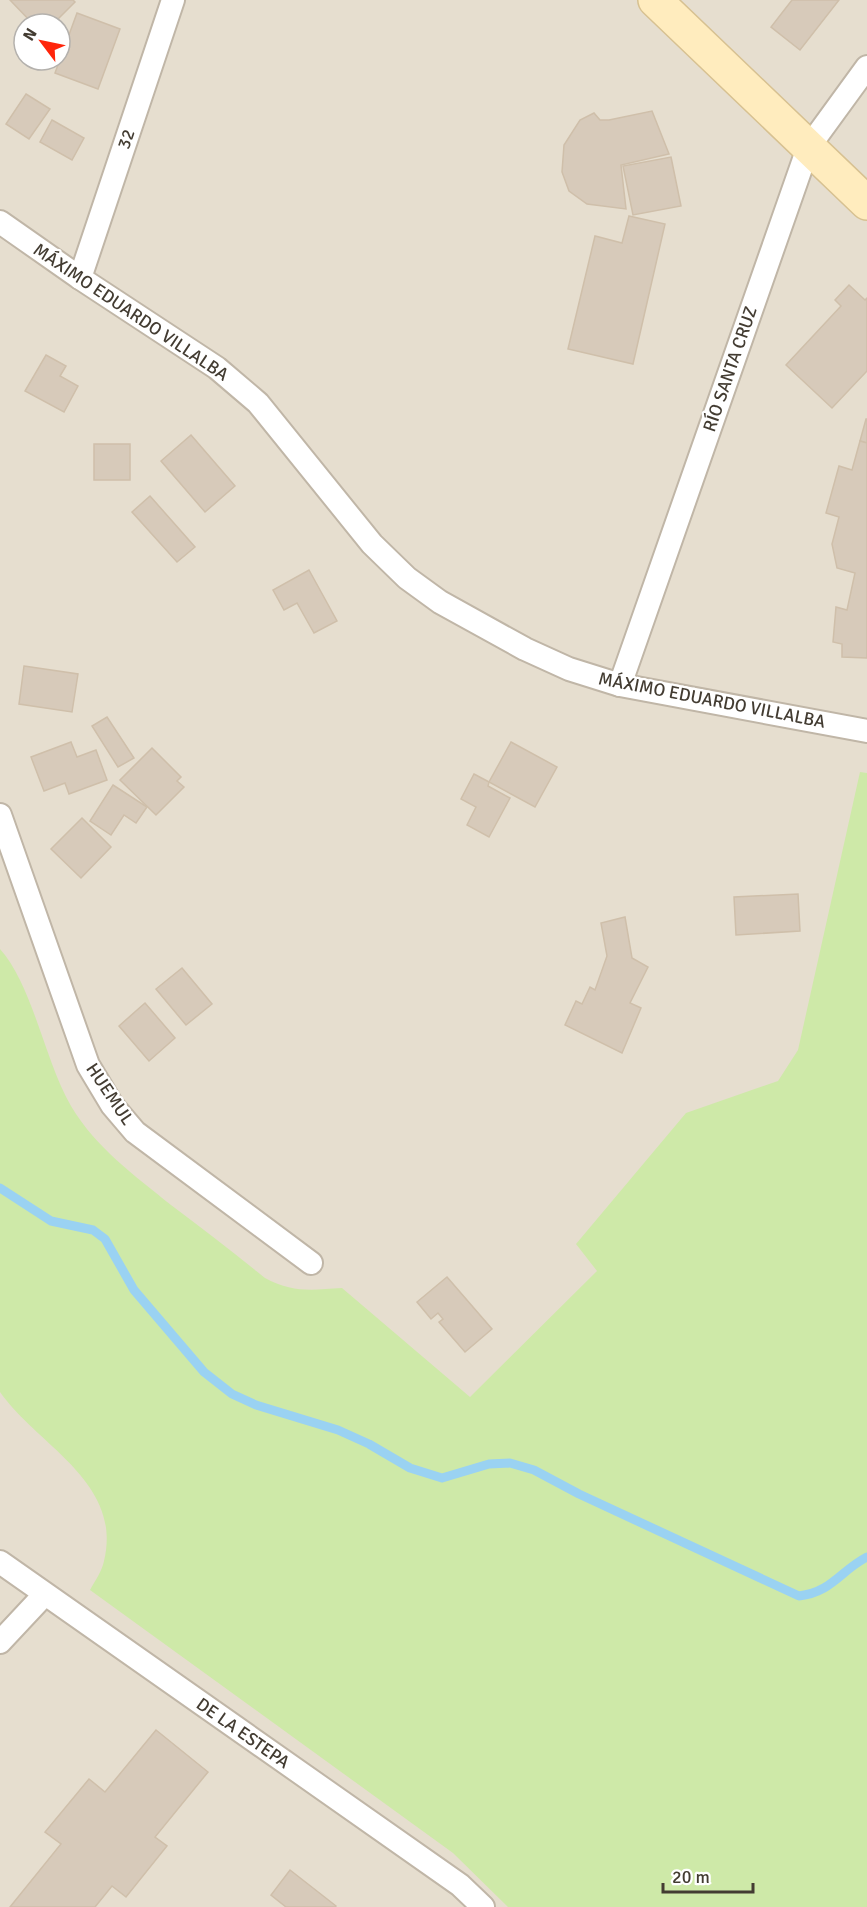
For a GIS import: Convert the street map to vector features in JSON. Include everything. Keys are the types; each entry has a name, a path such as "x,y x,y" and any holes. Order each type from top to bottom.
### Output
{"street":[{"name":"32","path":"80,278 173,0"},
{"path":"655,0 867,203"},
{"name":"RÍO SANTA CRUZ","path":"620,685 808,148 867,67"},
{"name":"MÁXIMO EDUARDO VILLALBA","path":"0,222 80,278 218,368 258,403 372,544 407,578 440,602 525,650 569,669 620,685 867,731"},
{"name":"HUEMUL","path":"0,815 88,1065 112,1105 135,1132 311,1263"},
{"name":"DE LA ESTEPA","path":"0,1562 460,1885 483,1907"},
{"path":"0,1642 44,1594"}],"shaded area":[{"path":"0,0 867,0 867,1907 0,1907"}],"green space":[{"path":"860,772 867,773 867,1907 508,1907 453,1853 90,1590 104,1561 107,1533 101,1509 89,1487 73,1467 16,1412 0,1392 0,949 21,983 53,1067 71,1106 92,1135 116,1160 265,1278 293,1288 311,1290 342,1288 470,1397 597,1271 576,1244 686,1113 778,1081 798,1050"}],"building":[{"path":"10,0 73,0 75,2 65,12 22,12"},
{"path":"792,0 839,0 800,50 771,27"},
{"path":"77,13 120,29 98,89 55,73 72,72 72,27"},
{"path":"26,94 50,109 29,139 6,124"},
{"path":"652,111 669,154 621,165 626,209 587,204 569,191 562,172 564,145 580,120 594,113 600,120 609,120"},
{"path":"52,120 84,138 72,160 40,142"},
{"path":"671,157 681,206 633,215 623,166"},
{"path":"629,216 665,224 633,364 568,349 595,236 622,243"},
{"path":"849,285 865,300 867,298 867,371 832,408 786,365 841,306 835,300"},
{"path":"46,355 66,366 60,376 78,386 64,412 25,391"},
{"path":"867,419 867,443 860,441"},
{"path":"191,435 235,486 205,512 161,461"},
{"path":"860,441 867,443 867,658 842,657 842,644 833,642 836,607 847,610 855,573 837,568 832,544 839,517 826,513 839,466 852,470"},
{"path":"94,444 130,444 130,480 94,480"},
{"path":"150,496 195,547 177,562 132,512"},
{"path":"309,570 337,621 314,633 297,603 284,610 273,590"},
{"path":"24,666 78,674 72,712 19,704"},
{"path":"107,717 134,758 118,767 92,726"},
{"path":"71,742 77,757 96,750 107,780 69,794 65,783 44,791 31,757"},
{"path":"511,742 557,767 535,807 489,782"},
{"path":"152,748 181,777 177,781 184,787 156,815 120,780"},
{"path":"474,774 489,782 488,786 510,798 489,837 467,825 476,807 461,799"},
{"path":"113,785 147,807 136,823 124,815 111,835 90,821"},
{"path":"82,818 111,847 81,878 51,849"},
{"path":"798,894 800,931 736,935 734,897"},
{"path":"625,917 632,958 648,967 630,1003 641,1008 622,1053 565,1025 576,1001 582,1004 590,987 595,990 607,956 601,923"},
{"path":"182,968 212,1004 186,1025 156,989"},
{"path":"145,1003 175,1038 149,1061 119,1026"},
{"path":"447,1277 492,1329 465,1352 439,1322 443,1319 438,1313 431,1319 417,1302"},
{"path":"156,1730 208,1772 155,1837 167,1846 126,1897 112,1886 95,1907 10,1907 61,1844 45,1832 89,1779 105,1792"},
{"path":"290,1870 336,1906 286,1907 271,1895"}],"waterway":[{"path":"0,1188 51,1221 93,1230 105,1239 134,1290 204,1372 232,1394 256,1405 338,1430 369,1444 410,1468 442,1478 489,1464 510,1463 534,1470 579,1494 799,1596 828,1586 867,1557"}]}
